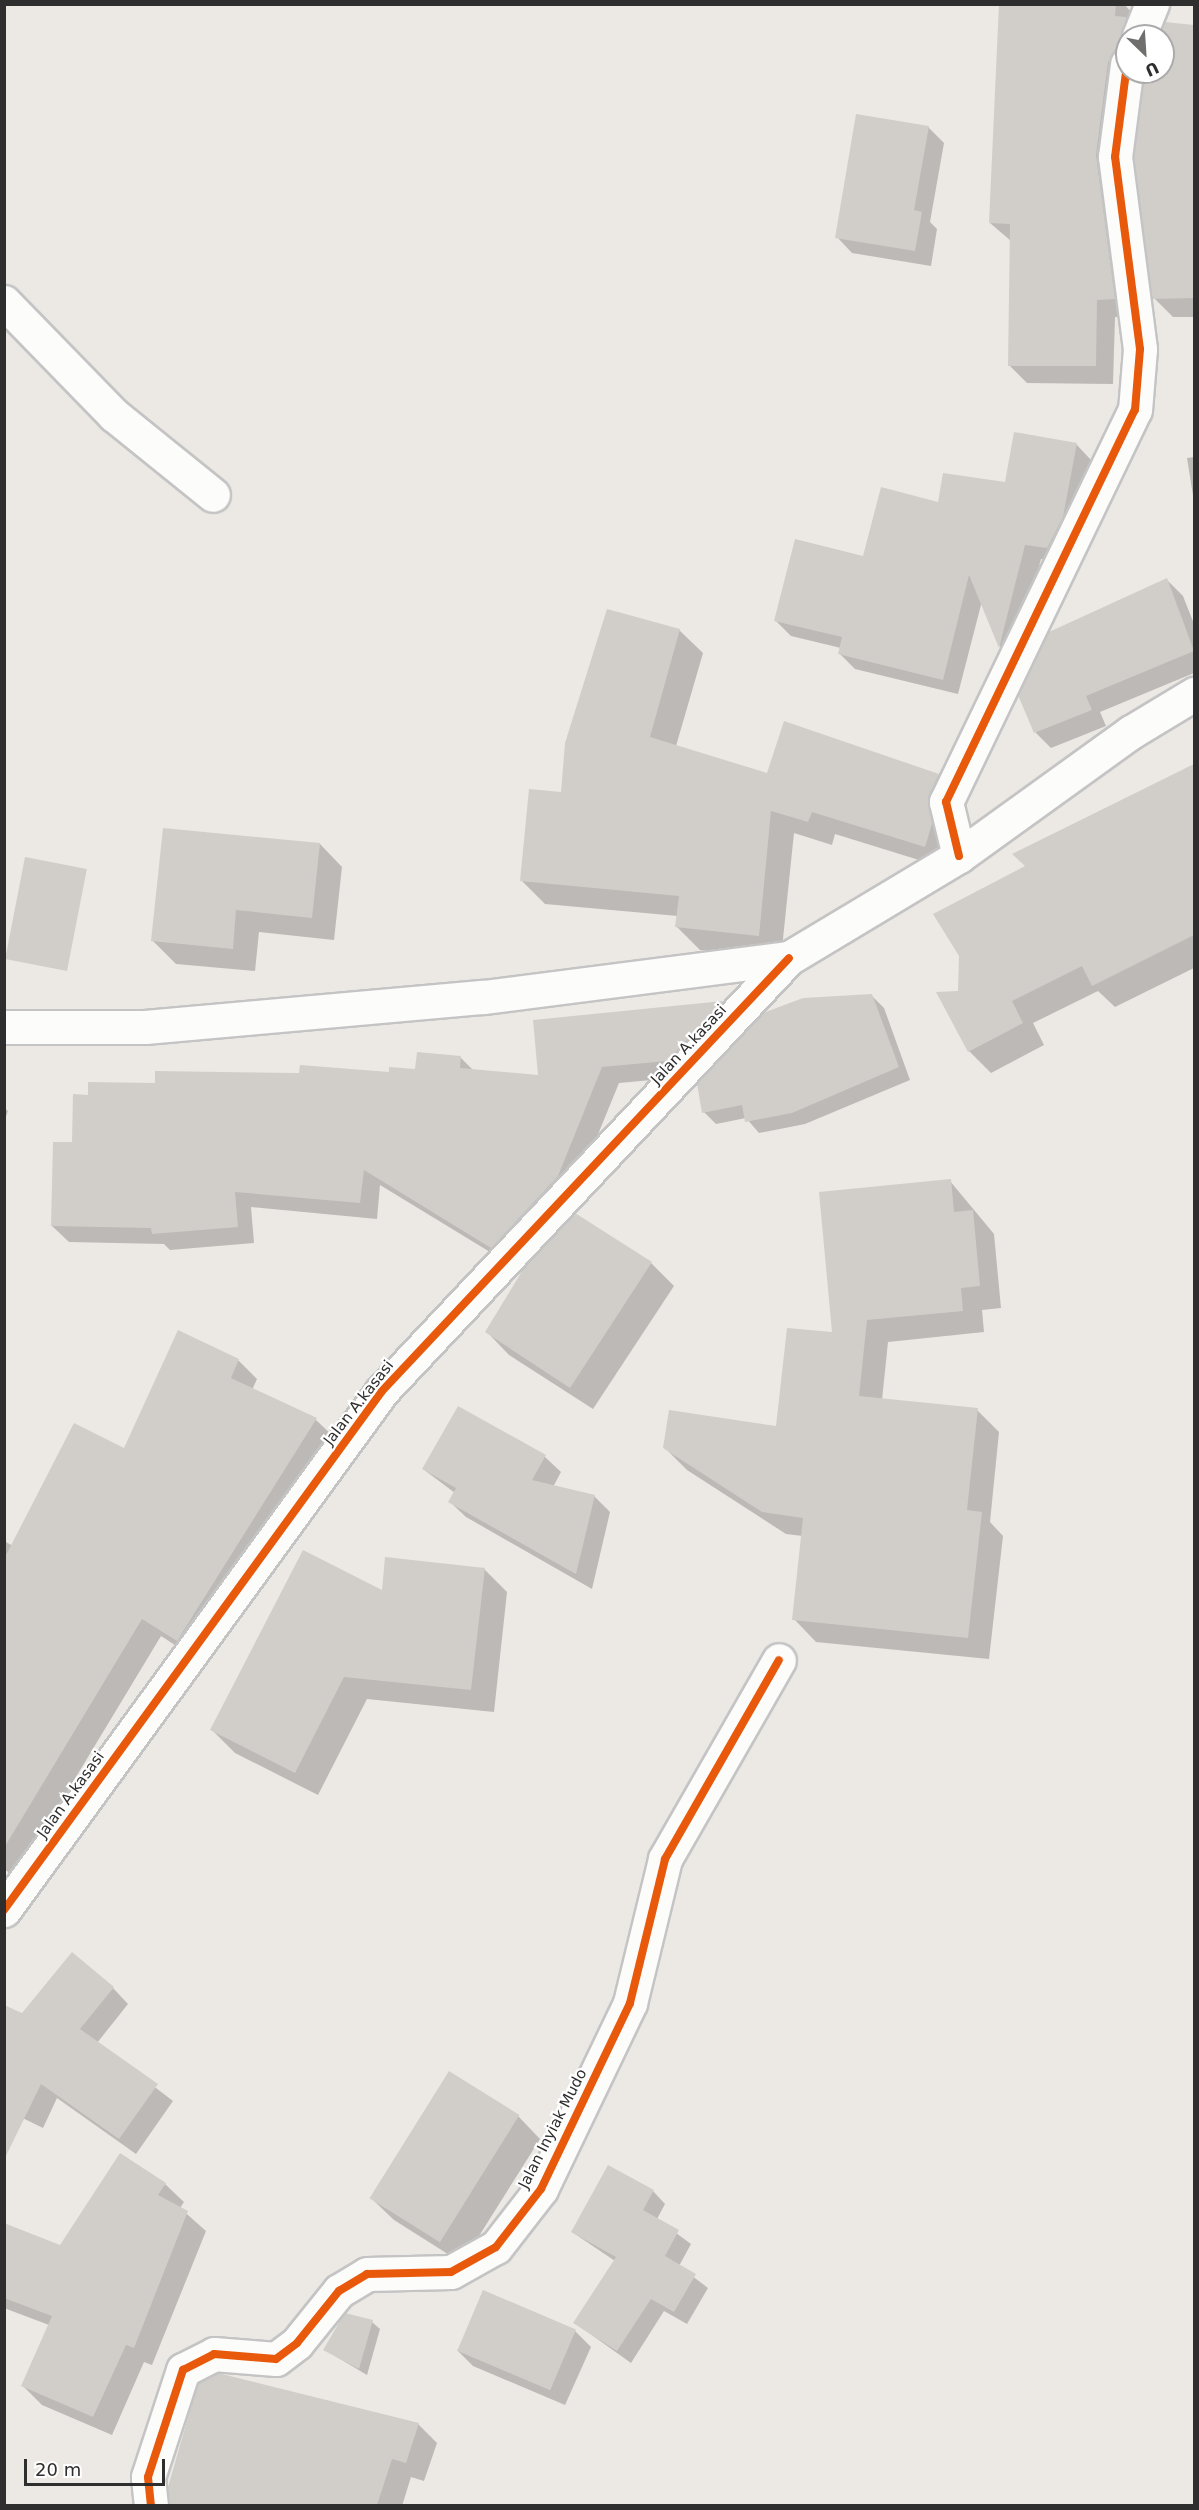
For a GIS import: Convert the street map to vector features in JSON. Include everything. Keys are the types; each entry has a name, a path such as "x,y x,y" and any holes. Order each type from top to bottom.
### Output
{"street":[{"path":"1144,24 1152,4"},
{"path":"959,856 946,802 1136,410 1140,349 1115,157 1124,84"},
{"path":"4,302 114,416 213,495"},
{"path":"4,1027 168,1025 484,997 789,958 959,856 1131,732 1194,694"},
{"name":"Jalan A.kasasi","path":"4,1910 382,1391 789,958"},
{"name":"Jalan Inyiak Mudo","path":"151,2505 148,2477 183,2370 214,2354 276,2359 297,2343 339,2290 367,2274 451,2272 496,2247 541,2189 630,2003 664,1858 779,1660"}],"building":[{"path":"999,4 1116,4 1115,16 1126,17 1126,24 1115,24 1115,55 1108,62 1096,155 1115,299 1097,300 1096,366 1008,366 1010,224 989,223"},
{"path":"1165,22 1194,25 1194,298 1152,299 1134,157 1143,84 1175,84 1175,24 1164,24"},
{"path":"856,114 929,126 914,210 922,212 915,251 835,238"},
{"path":"1014,432 1077,443 1063,517 1047,548 1025,545 999,648 969,575 943,680 838,654 842,637 774,621 795,539 863,556 881,487 938,502 943,473 1005,482"},
{"path":"1167,578 1194,651 1086,696 1092,710 1034,733 1018,695 1049,632"},
{"path":"607,609 680,629 650,737 767,773 784,721 939,774 929,795 932,824 925,847 812,812 808,822 771,811 759,936 675,927 679,896 520,881 529,789 561,792 565,743"},
{"path":"1194,764 1194,935 1092,986 1082,966 1012,1001 1023,1023 968,1052 936,992 958,991 959,956 933,914 1025,866 1012,854"},
{"path":"163,828 320,843 312,918 236,910 233,949 151,941"},
{"path":"25,857 87,869 67,971 5,959"},
{"path":"872,994 899,1067 792,1113 745,1122 742,1105 702,1113 697,1084 763,1013 803,998"},
{"path":"723,1001 667,1061 602,1067 558,1176 491,1248 364,1170 360,1203 235,1192 238,1227 152,1234 151,1228 51,1226 53,1142 72,1142 73,1094 88,1095 88,1082 155,1083 155,1071 299,1073 300,1065 389,1072 389,1067 415,1069 417,1052 461,1056 460,1068 538,1075 533,1020"},
{"path":"951,1179 954,1212 973,1210 980,1286 961,1288 963,1311 867,1320 859,1396 978,1408 967,1510 982,1512 968,1638 792,1620 803,1518 762,1512 663,1448 669,1410 776,1426 787,1328 832,1332 819,1192"},
{"path":"575,1213 652,1262 570,1388 485,1332 524,1268"},
{"path":"178,1330 239,1359 231,1378 317,1418 177,1641 142,1619 4,1848 4,1559 74,1423 124,1448"},
{"path":"458,1406 546,1455 532,1480 595,1495 576,1574 448,1502 456,1488 422,1469"},
{"path":"303,1550 382,1590 385,1557 485,1568 471,1690 344,1677 295,1773 210,1730"},
{"path":"72,1952 114,1987 80,2029 158,2084 119,2139 41,2084 4,2160 4,2005 22,2013"},
{"path":"449,2071 519,2115 440,2242 370,2198"},
{"path":"120,2153 166,2183 158,2195 188,2211 134,2348 126,2345 93,2417 21,2386 52,2316 4,2298 4,2223 60,2245"},
{"path":"608,2165 654,2190 643,2210 679,2230 665,2256 696,2274 674,2312 651,2299 617,2351 573,2323 616,2257 571,2232"},
{"path":"483,2290 576,2329 550,2390 457,2351"},
{"path":"345,2313 373,2320 359,2369 323,2350"},
{"path":"218,2373 419,2423 406,2463 392,2459 377,2505 170,2505 168,2487 198,2383"}],"cycle path":[{"path":"959,856 946,802 1135,410 1140,349 1115,157 1124,84"},
{"path":"4,1910 382,1391 789,958"},
{"path":"151,2506 148,2477 183,2370 214,2354 276,2359 297,2343 339,2291 367,2274 451,2272 496,2247 541,2189 630,2003 665,1859 779,1660"}]}
